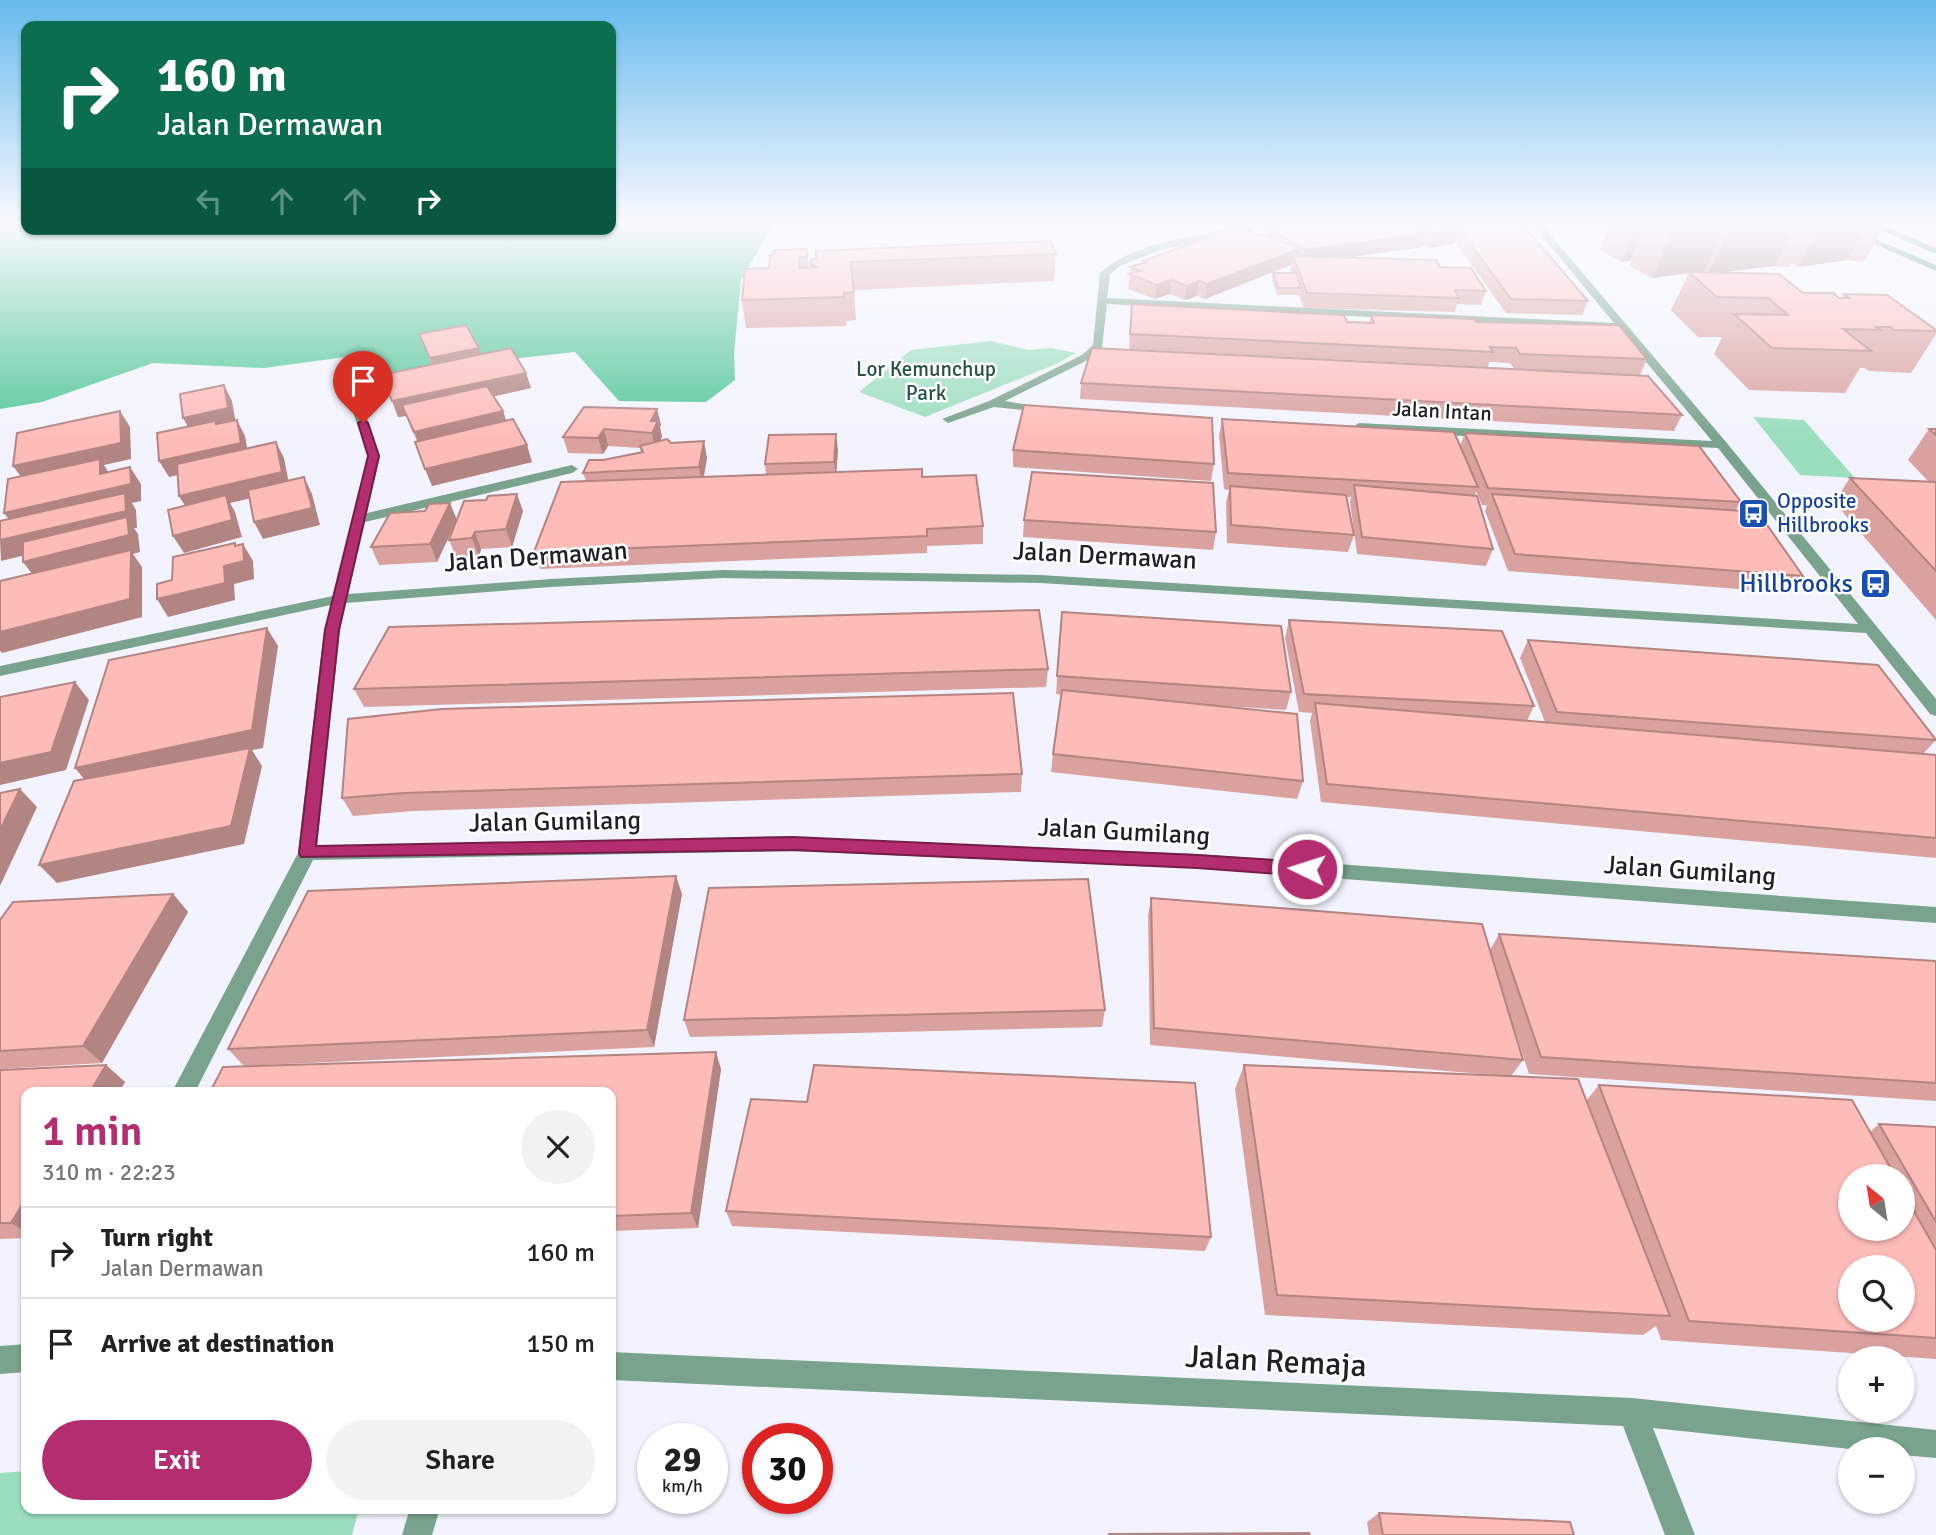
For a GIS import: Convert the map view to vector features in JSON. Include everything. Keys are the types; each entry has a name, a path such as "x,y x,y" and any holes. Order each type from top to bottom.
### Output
{"street":[{"path":"948,419 993,403 1086,357 1098,346 1103,296"},
{"path":"1595,296 1722,445 1936,710"},
{"path":"1103,301 1620,326"},
{"path":"186,1087 307,853 338,599 374,456 347,377"},
{"path":"993,403 1006,407 1064,412"},
{"name":"Jalan Intan","path":"1341,426 1722,445"},
{"path":"359,519 572,468"},
{"name":"Jalan Dermawan","path":"0,671 338,599 551,583 723,574 1040,579 1869,629"},
{"name":"Jalan Gumilang","path":"307,853 807,844 1197,861 1936,915"},
{"path":"0,1360 21,1358"},
{"name":"Jalan Remaja","path":"616,1366 1632,1412 1936,1444"},
{"path":"1632,1412 1680,1535"},
{"path":"417,1535 423,1514"}],"green space":[{"path":"0,296 740,296 734,353 735,380 706,402 619,401 575,352 511,359 383,383 353,356 264,368 153,363 42,402 0,409"},
{"name":"Lor Kemunchup Park","path":"991,341 1028,350 1051,348 1076,353 1056,364 925,417 859,392 911,350"},
{"path":"1753,417 1804,420 1855,478 1800,475"},
{"path":"21,1471 21,1514 358,1514 352,1535 0,1535 0,1473"}],"building":[{"path":"742,296 844,296 844,297 742,300"},
{"path":"1387,296 1458,296 1459,298"},
{"path":"1509,296 1583,296 1588,301 1511,299"},
{"path":"1888,296 1936,331 1894,330 1890,327 1876,327 1881,330 1843,329 1871,351 1772,348 1734,314 1788,315 1768,298 1717,297"},
{"path":"1132,304 1344,315 1347,322 1374,323 1371,315 1474,319 1476,322 1619,325 1647,359 1520,354 1516,348 1490,347 1493,352 1130,334"},
{"path":"466,325 479,348 430,358 419,334"},
{"path":"511,348 526,373 392,401 381,375"},
{"path":"1092,348 1648,376 1682,415 1081,383"},
{"path":"224,385 228,408 183,418 180,394"},
{"path":"487,386 503,411 414,432 402,405"},
{"path":"1024,405 1212,418 1214,464 1013,450"},
{"path":"584,407 657,409 651,421 658,421 652,433 604,429 598,438 563,437"},
{"path":"120,411 121,443 13,466 17,433"},
{"path":"513,419 527,445 425,469 415,442"},
{"path":"1222,419 1454,432 1478,487 1228,473"},
{"path":"237,420 241,443 159,461 157,433 215,421 216,424"},
{"path":"1465,433 1699,446 1741,502 1488,488"},
{"path":"836,434 834,462 765,464 769,435"},
{"path":"667,439 671,443 704,441 699,467 583,473 589,460 643,452 640,446"},
{"path":"276,442 282,472 179,496 177,464"},
{"path":"100,459 100,474 130,467 131,484 4,513 8,479"},
{"path":"922,469 922,477 976,475 983,526 927,529 927,536 534,552 561,482"},
{"path":"1032,472 1213,483 1216,532 1024,520"},
{"path":"304,477 312,508 254,522 248,490"},
{"path":"1850,478 1936,482 1936,571"},
{"path":"1354,485 1477,496 1493,549 1362,537"},
{"path":"1230,486 1346,495 1354,535 1231,525"},
{"path":"125,493 126,511 0,540 0,521"},
{"path":"517,494 506,529 475,532 472,538 449,540 464,501"},
{"path":"1492,494 1758,512 1803,576 1515,554"},
{"path":"226,495 232,520 173,536 168,510"},
{"path":"450,503 430,544 371,547 390,513 425,511 429,504"},
{"path":"127,517 129,535 23,562 23,542"},
{"path":"235,543 235,546 243,544 244,561 224,566 225,583 157,599 157,584 172,580 173,557"},
{"path":"131,550 130,599 0,632 0,581"},
{"path":"1039,610 1048,669 354,689 389,627"},
{"path":"1062,612 1281,626 1291,692 1057,676"},
{"path":"1289,620 1502,631 1534,706 1304,694"},
{"path":"267,628 252,730 75,768 109,660"},
{"path":"1528,640 1878,665 1936,740 1557,712"},
{"path":"75,682 51,752 0,763 0,697"},
{"path":"1062,690 1297,714 1303,781 1053,754"},
{"path":"1013,693 1022,774 403,793 342,798 348,719 442,709"},
{"path":"1315,703 1936,755 1936,838 1327,784"},
{"path":"250,748 231,826 39,865 74,781"},
{"path":"20,789 0,830 0,793"},
{"path":"676,876 647,1030 228,1049 308,891"},
{"path":"1088,879 1105,1010 684,1020 709,888"},
{"path":"173,894 83,1046 0,1051 0,920 13,902"},
{"path":"1151,898 1482,924 1523,1060 1154,1028"},
{"path":"1499,934 1936,961 1936,1083 1541,1057"},
{"path":"716,1052 691,1213 616,1216 616,1087 213,1087 223,1067"},
{"path":"106,1065 93,1087 21,1087 21,1206 11,1223 0,1223 0,1070"},
{"path":"814,1065 1195,1083 1211,1237 726,1211 751,1099 807,1102"},
{"path":"1244,1065 1578,1079 1670,1316 1277,1295"},
{"path":"1599,1085 1852,1100 1888,1164 1838,1164 1838,1241 1915,1241 1915,1213 1936,1250 1936,1338 1849,1332 1915,1332 1915,1255 1838,1255 1838,1331 1689,1321"},
{"path":"1879,1124 1936,1127 1936,1222 1915,1186 1915,1164 1902,1164"},
{"path":"1379,1513 1570,1522 1574,1535 1383,1535"},
{"path":"1309,1533 1310,1535 1108,1534"}],"place":[{"name":"Opposite Hillbrooks","path":"1754,513"},
{"name":"Hillbrooks","path":"1876,584"}],"route":[{"path":"363,423 374,456 332,630 307,853 793,844 1197,861 1307,869"}]}
